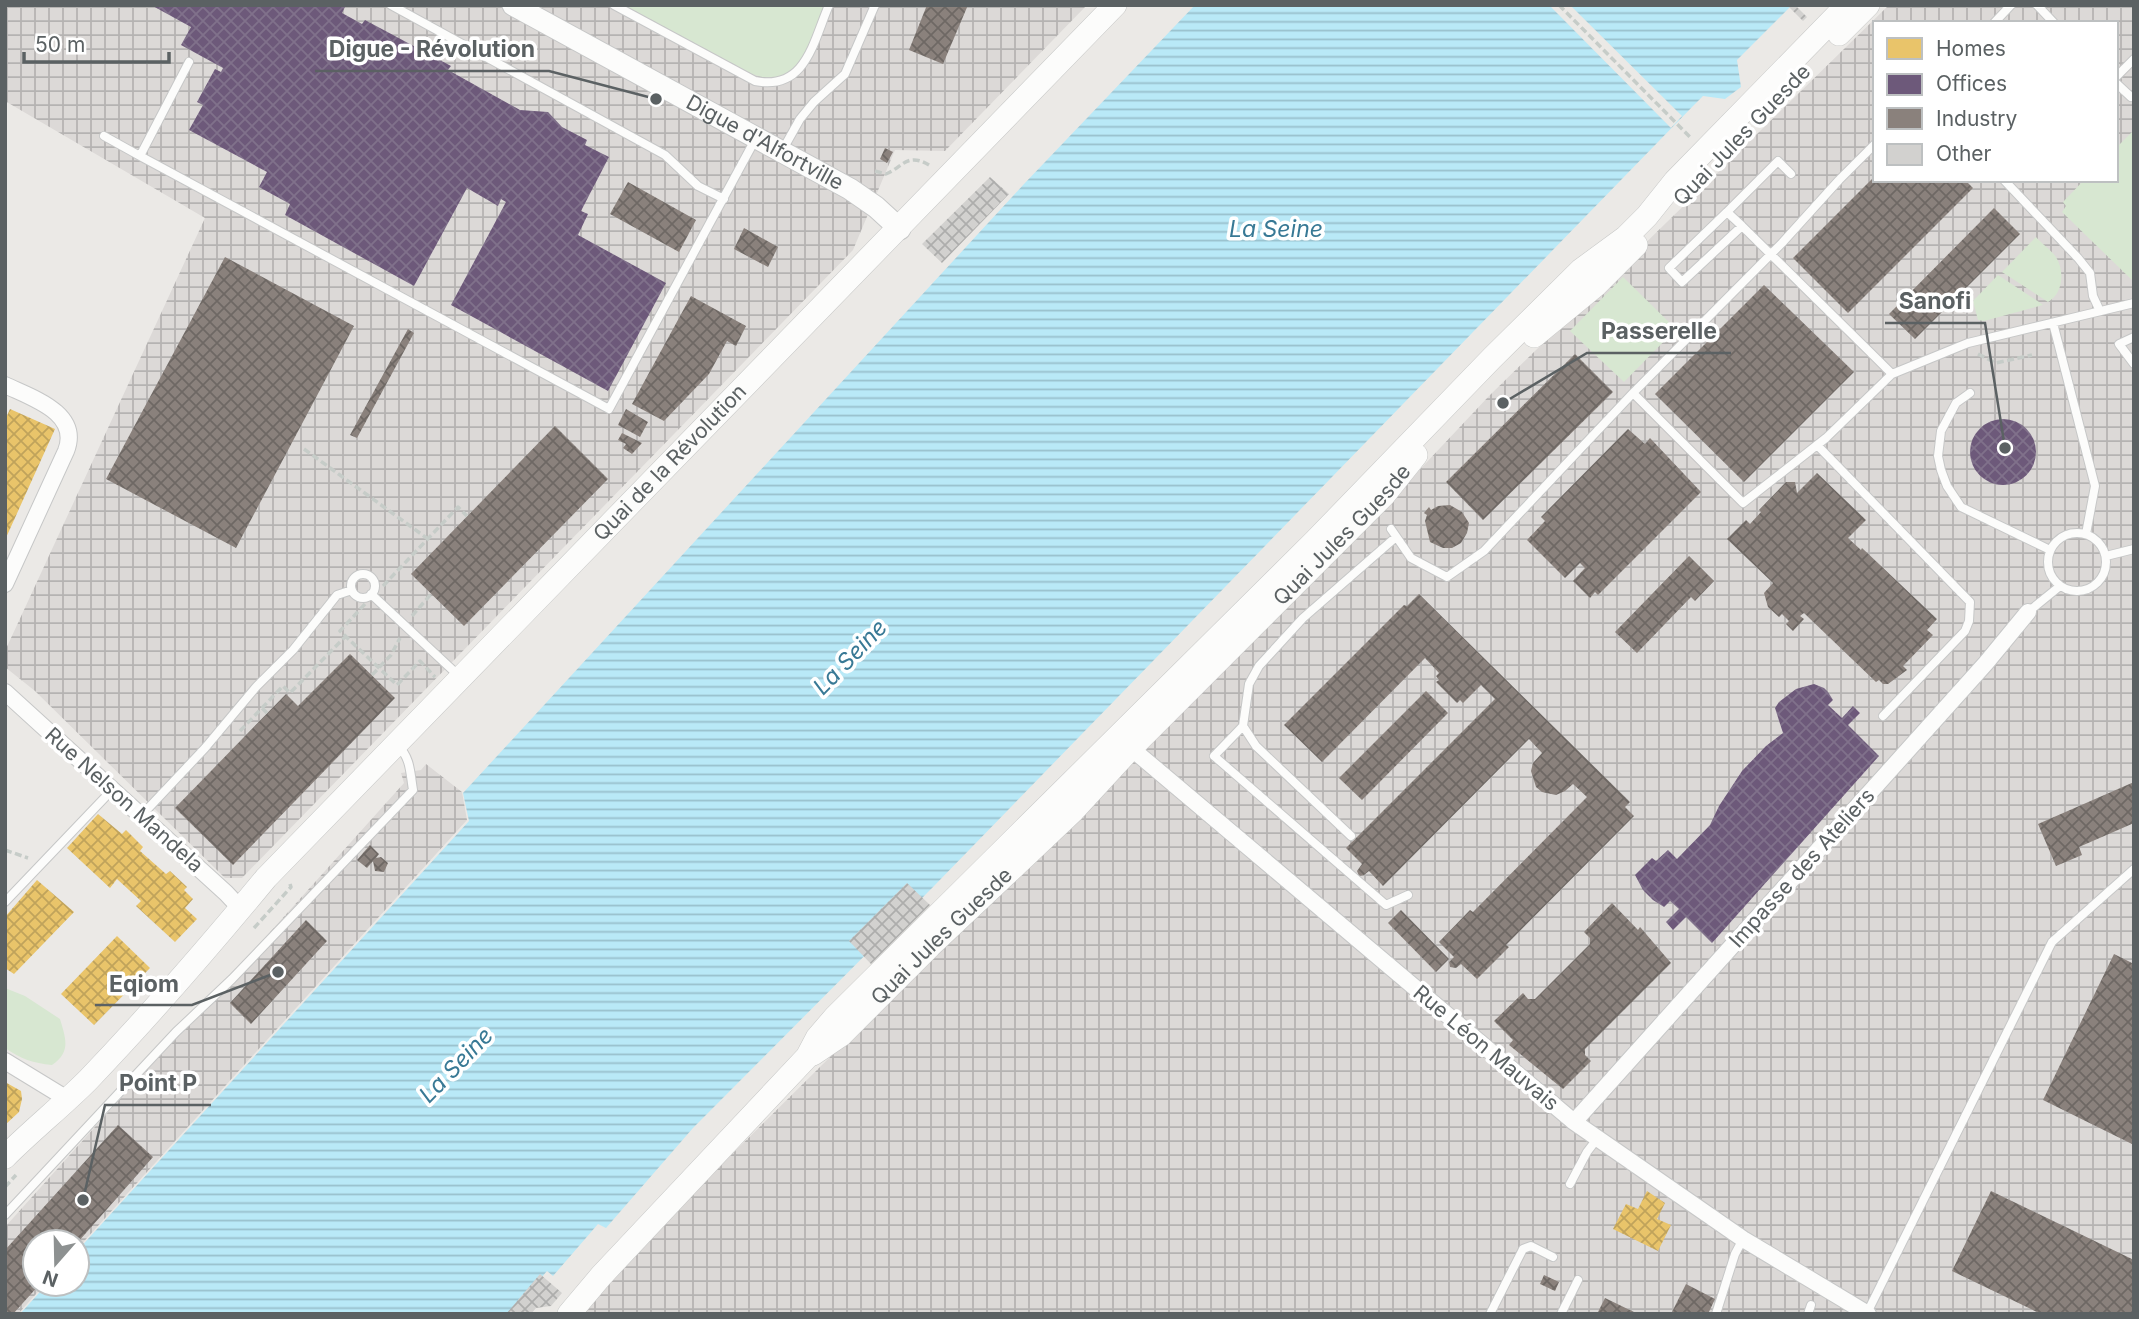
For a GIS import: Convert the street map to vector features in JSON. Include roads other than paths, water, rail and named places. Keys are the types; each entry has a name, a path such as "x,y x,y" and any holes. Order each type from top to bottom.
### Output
{"main road":[{"name":"Quai de la Révolution","path":"5,1157 86,1081 206,952 242,919 272,872 1115,5"},
{"name":"Quai Jules Guesde","path":"569,1314 601,1276 807,1057 841,1035 930,946 1072,812 1124,743 1365,501 1581,271 1626,237 1647,216 1675,181 1847,5"},
{"name":"Quai Jules Guesde","path":"1365,501 1384,495 1409,463 1494,376 1536,335 1596,285 1665,216 1737,135 1868,5"},
{"name":"Quai de la Révolution","path":"34,1127 59,1094 127,1017 198,944 242,919"}],"street":[{"name":"Digue d'Alfortville","path":"513,5 860,195 900,229"},
{"path":"5,385 56,412 68,427 69,441 5,584"},
{"name":"Impasse des Ateliers","path":"1574,1122 1968,683 2028,612"},
{"name":"Rue Nelson Mandela","path":"5,692 141,816 242,919"},
{"name":"Rue Léon Mauvais","path":"1124,743 1574,1122 1743,1239 1867,1313"},
{"path":"5,1061 59,1094"}],"lane":[{"path":"391,5 665,155 698,186 724,198"},
{"path":"614,5 755,81 770,84 790,78 805,63 829,5"},
{"path":"782,152 800,119 814,102 845,74 875,5"},
{"path":"1996,21 2011,5"},
{"path":"2037,5 2052,21"},
{"path":"2118,75 2134,59"},
{"path":"140,156 189,62"},
{"path":"2118,85 2131,97"},
{"path":"104,136 609,409 756,138"},
{"path":"1408,895 1386,905 1214,756 1242,726 1249,684 1259,666 1303,618 1394,533 1411,558 1447,577 1484,551 1873,146"},
{"path":"1742,226 1682,282 1670,268 1778,161 1791,174"},
{"path":"2010,182 2090,273 2093,296 2099,309"},
{"path":"1727,212 1892,374"},
{"path":"1633,393 1743,503 1817,446 1892,374 1968,343 2099,309 2134,303"},
{"path":"2053,323 2095,486 2086,534"},
{"path":"2134,337 2119,344 2134,364"},
{"path":"1970,393 1956,403 1941,431 1938,456 1948,486 1961,507 2050,550"},
{"path":"1817,446 1970,602 1969,621 1965,631 1882,716"},
{"path":"2069,534 2086,534 2095,539 2106,556 2103,576 2097,584 2079,592 2069,591 2053,579 2048,570 2050,550 2054,543 2069,534"},
{"path":"2106,556 2134,549"},
{"path":"365,574 374,582 371,594 366,597 359,597 352,590 354,578 365,574"},
{"path":"2028,612 2060,586"},
{"path":"141,816 205,748 256,687 293,650 337,595 352,590"},
{"path":"371,594 461,678"},
{"path":"1242,726 1268,758 1351,836"},
{"path":"5,1215 176,1032 232,979 413,790 409,761 396,745"},
{"path":"5,902 112,790"},
{"path":"1867,1313 2052,942 2134,869"},
{"path":"1570,1184 1597,1139"},
{"path":"1716,1314 1735,1254 1743,1239"},
{"path":"1490,1314 1523,1249 1531,1246 1553,1257"},
{"path":"1561,1314 1578,1280"}],"water":[{"name":"La Seine","path":"1195,5 1792,5 1737,60 1741,87 1725,99 1703,96 934,886 693,1128 606,1228 598,1224 553,1276 547,1271 510,1314 20,1314 34,1298 91,1298 91,1236 469,821 463,793 1024,184"}],"place":[{"name":"Digue - Révolution","path":"656,99"},
{"name":"Passerelle","path":"1503,403"},
{"name":"Sanofi","path":"2005,448"},
{"name":"Eqiom","path":"278,972"},
{"name":"Point P","path":"83,1200"}]}
